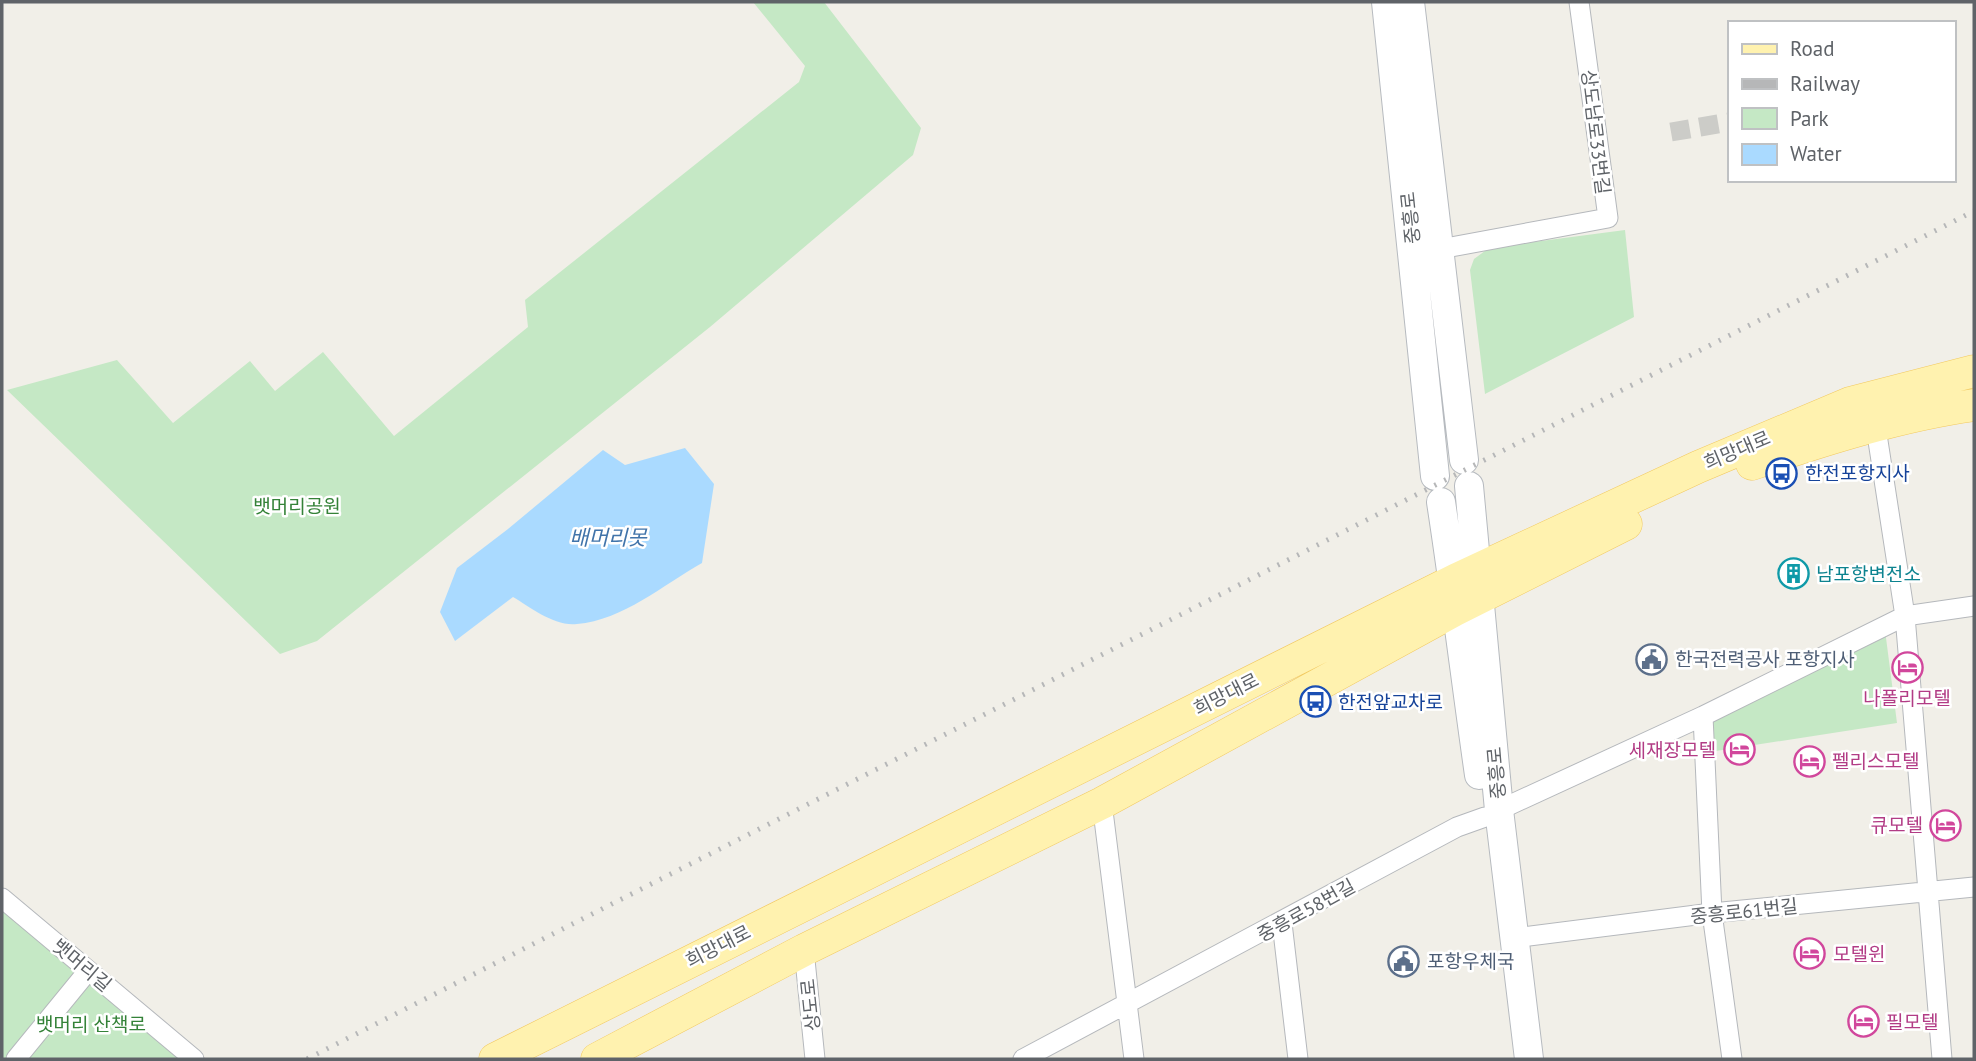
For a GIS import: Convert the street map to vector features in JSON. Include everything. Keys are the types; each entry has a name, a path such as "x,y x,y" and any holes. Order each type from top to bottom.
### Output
{"main road":[{"name":"중흥로","path":"1386,2 1438,489 1467,590"},
{"name":"중흥로","path":"1410,2 1466,473 1467,590 1492,814 1513,1059"},
{"name":"희망대로","path":"597,1059 804,950 1102,803 1467,590 1698,467 1850,403 1974,372"},
{"name":"희망대로","path":"495,1059 1467,590 1747,466 1817,442 1942,410 1974,405"},
{"name":"중흥로","path":"1492,814 1514,938 1529,1059"}],"street":[{"name":"상도남로33번길","path":"1440,249 1608,218 1580,2"},
{"path":"1876,428 1905,616 1942,1059"},
{"name":"중흥로58번길","path":"1023,1059 1282,923 1457,827 1492,814 1703,716 1905,616 1974,606"},
{"path":"1703,716 1712,914 1732,1059"},
{"path":"1102,803 1134,1059"},
{"name":"중흥로61번길","path":"1514,938 1974,887"},
{"name":"뱃머리길","path":"2,898 194,1059"},
{"path":"1282,923 1298,1059"},
{"name":"상도로","path":"804,950 815,1059"},
{"path":"16,1059 88,971"}],"green space":[{"name":"뱃머리공원","path":"753,2 824,2 921,128 913,155 710,327 317,641 280,654 7,390 117,360 173,423 250,361 275,391 323,352 394,436 528,327 525,300 799,82 805,66"},
{"path":"1625,230 1634,317 1485,394 1470,270 1474,259 1489,248"},
{"path":"1885,630 1897,723 1716,751 1710,721"},
{"name":"뱃머리 산책로","path":"2,898 180,1059 2,1059"}],"water":[{"name":"배머리못","path":"685,448 714,484 702,563 626,609 594,621 577,624 560,622 513,597 455,641 440,612 457,568 603,450 625,465"}],"tunnel":[{"path":"1671,132 1728,122"}],"railway":[{"path":"307,1059 1974,211"}],"place":[{"name":"한전포항지사","path":"1782,473"},
{"name":"남포항변전소","path":"1793,574"},
{"name":"한국전력공사 포항지사","path":"1652,659"},
{"name":"나폴리모텔","path":"1907,667"},
{"name":"한전앞교차로","path":"1315,702"},
{"name":"세재장모텔","path":"1739,750"},
{"name":"펠리스모텔","path":"1809,761"},
{"name":"큐모텔","path":"1946,825"},
{"name":"모텔윈","path":"1810,954"},
{"name":"포항우체국","path":"1404,961"},
{"name":"필모텔","path":"1863,1022"}]}
